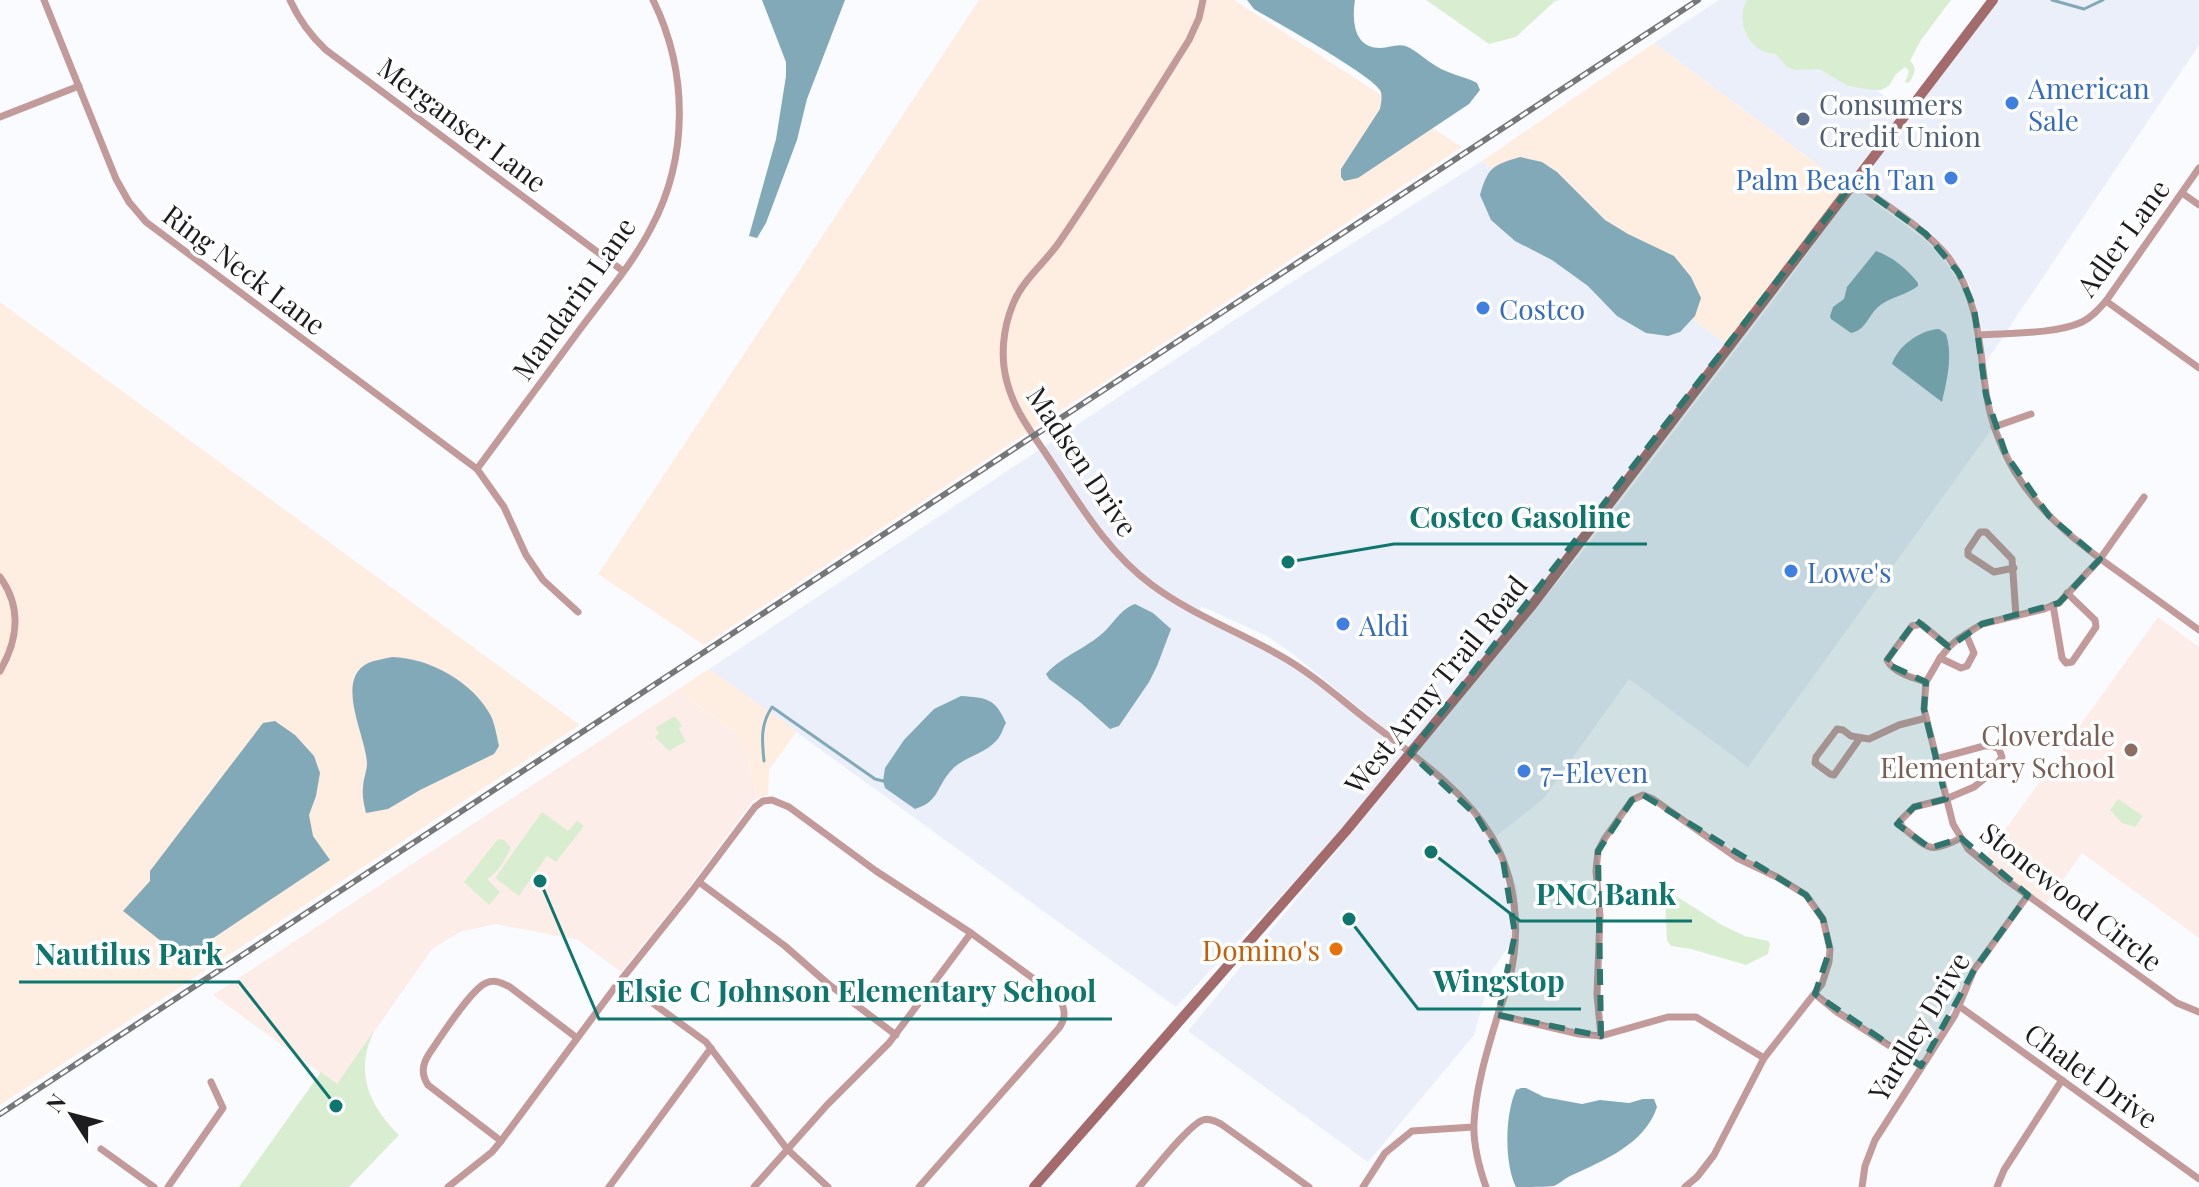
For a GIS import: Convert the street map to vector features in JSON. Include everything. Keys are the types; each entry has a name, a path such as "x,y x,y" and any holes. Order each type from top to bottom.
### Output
{"main road":[{"name":"West Army Trail Road","path":"1034,1187 1257,935 1565,563 1993,0"}],"street":[{"name":"Ring Neck Lane","path":"44,0 116,179 129,202 146,222 477,469 504,507 526,555 543,580 578,612"},
{"name":"Merganser Lane","path":"290,0 305,27 326,50 623,271"},
{"name":"Mandarin Lane","path":"477,469 623,271 653,225 666,193 676,157 679,127 677,71 664,25 653,0"},
{"name":"Madsen Drive","path":"1203,0 1189,40 1058,245 1026,282 1013,303 1005,332 1005,377 1011,398 1033,436 1093,525 1129,566 1173,599 1288,660 1317,680 1456,793 1491,836 1513,891 1515,934 1511,976 1481,1074 1473,1127 1486,1187"},
{"path":"0,117 79,86"},
{"name":"Adler Lane","path":"1980,335 2061,328 2093,316 2199,168"},
{"path":"1854,182 1926,234 1948,257 1967,290 1980,335 1986,395 1994,427 2014,471 2040,507 2100,559 2199,630"},
{"path":"2182,193 2199,205"},
{"path":"2106,301 2199,368"},
{"path":"1994,427 2031,414"},
{"path":"1949,647 1917,624 1912,626 1887,660 1889,665 1910,678 1926,682 1949,647 1982,624 2059,603 2100,559 2144,497"},
{"path":"2014,568 1994,572 1968,555 1980,532 1986,532 2012,559 2014,568 2016,616"},
{"path":"0,577 13,602 16,629 13,645 0,671"},
{"path":"2053,605 2062,658 2066,663 2072,662 2096,627 2095,620 2067,593"},
{"path":"1940,658 1961,668 1967,666 1974,653 1966,634"},
{"name":"Stonewood Circle","path":"1926,682 1926,718 1953,824 1961,838 1980,860 2177,1003 2199,1012"},
{"path":"1860,738 1834,775 1815,763 1816,757 1837,729 1851,736 1869,739 1899,725 1926,718"},
{"path":"1936,759 1992,746 1999,749 2002,757 1990,774 1974,787 1946,799 1914,807 1900,821 1902,827 1930,848 1940,849 1961,838"},
{"path":"1601,1036 1597,995 1600,916 1596,871 1598,851 1632,800 1643,795 1653,799 1737,858 1793,886 1806,895 1823,919 1830,949 1822,984 1764,1058 1714,1155 1685,1187"},
{"path":"448,1187 492,1152 752,811 763,801 772,800 781,802 876,871 971,933 1056,995 1063,1005 1065,1017 1059,1028 919,1187"},
{"path":"699,882 778,940 827,983 896,1035"},
{"name":"Yardley Drive","path":"1862,1187 1865,1166 1875,1140 1959,1006 1974,970 2028,895"},
{"path":"754,1187 896,1035 971,933"},
{"path":"621,980 700,1037 787,1149 828,1187"},
{"path":"501,1141 433,1090 423,1076 425,1060 456,1017 479,987 488,982 499,982 577,1038"},
{"path":"1815,994 1837,1012 1921,1066"},
{"name":"Chalet Drive","path":"1959,1006 2199,1179"},
{"path":"1498,1015 1579,1034 1601,1036 1668,1017 1696,1017 1764,1058"},
{"path":"609,1187 711,1048"},
{"path":"1997,1187 2004,1170 2062,1080"},
{"path":"168,1187 223,1108 211,1082"},
{"path":"1139,1187 1194,1125 1206,1119 1221,1124 1309,1187"},
{"path":"1363,1187 1385,1153 1412,1131 1473,1127"},
{"path":"101,1149 154,1187"}],"highlighted area":[{"path":"1854,182 1926,234 1959,273 1974,308 1986,395 2006,455 2049,516 2100,559 2059,603 1982,624 1949,647 1916,620 1885,663 1926,682 1924,709 1946,799 1914,807 1897,824 1930,848 1961,838 2028,895 1974,970 1921,1066 1815,994 1830,949 1823,919 1806,895 1643,795 1632,800 1598,851 1601,1036 1498,1015 1515,934 1503,860 1476,815 1410,753"}],"shaded area":[{"path":"979,0 1234,0 1462,147 704,645 598,574"},
{"path":"1719,0 1755,0 1903,110 1846,186 1654,43"},
{"path":"1998,0 2199,0 2199,45 1986,362 1981,325 1971,288 1953,257 1930,232 1859,181"},
{"path":"1654,43 1846,186 1726,344 1482,161"},
{"path":"1482,161 1726,344 1531,599 1409,749 1267,636 1201,606 1200,611 1276,650 1404,753 1327,847 1176,1007 709,669 1301,276"},
{"path":"1855,188 1926,241 1945,261 1962,288 1976,335 1982,394 1991,430 1748,767 1629,679 1543,799 1496,836 1517,887 1520,931 1492,970 1474,1035 1368,1162 1188,1031 1580,555"},
{"path":"0,302 580,725 0,1105"},
{"name":"Cloverdale Elementary School","path":"2158,617 2199,647 2199,938 2082,853 2046,904 1984,859"},
{"path":"709,669 797,731 769,770 768,795 757,798 743,738 677,690"},
{"path":"677,690 743,738 757,798 621,972 578,940 496,924 460,932 432,949 337,1085 213,995"}],"green space":[{"path":"1426,0 1561,0 1555,1 1516,37 1489,44"},
{"path":"1747,0 1951,0 1921,40 1910,61 1915,69 1910,82 1905,83 1909,71 1905,67 1889,86 1873,90 1848,86 1819,69 1795,70 1787,67 1776,54 1759,49 1747,36 1744,27 1743,9"},
{"path":"675,716 686,741 669,751 655,737 659,733 655,728"},
{"path":"2118,799 2143,816 2135,827 2122,823 2110,810"},
{"path":"542,812 568,831 577,821 584,826 556,862 547,856 519,896 495,878"},
{"path":"498,839 511,847 505,860 487,879 500,892 489,905 464,882"},
{"path":"1671,893 1722,925 1745,936 1768,941 1768,954 1746,965 1671,946 1667,940 1665,898"},
{"path":"375,1029 369,1044 365,1073 372,1099 399,1135 349,1187 239,1187 321,1072 337,1084"}],"water":[{"path":"762,0 845,0 807,99 797,140 766,223 757,238 749,236 776,139 786,76 786,62"},
{"path":"1247,0 1355,0 1354,24 1364,43 1380,48 1406,46 1441,69 1477,83 1480,90 1469,104 1358,178 1344,181 1341,169 1380,109 1380,90 1342,61 1254,9"},
{"path":"1520,157 1542,162 1557,172 1605,220 1674,256 1691,277 1701,298 1695,316 1680,332 1668,336 1646,333 1617,316 1588,286 1552,260 1515,241 1491,220 1480,195 1486,178 1493,168"},
{"path":"1876,251 1899,264 1918,286 1882,304 1863,326 1851,333 1830,316 1833,307 1844,299 1847,287"},
{"path":"1939,329 1946,334 1949,351 1942,402 1892,364 1899,351 1911,340 1924,332"},
{"path":"1135,604 1153,613 1171,629 1149,682 1119,726 1110,729 1046,674 1100,635 1123,611"},
{"path":"392,657 435,667 462,683 491,716 499,746 494,754 388,809 366,813 363,791 367,763 354,709 353,682 358,671 368,663"},
{"path":"961,696 994,704 1006,723 992,745 960,763 932,799 915,809 885,788 885,768 904,740 934,709"},
{"path":"275,721 295,735 314,756 320,773 309,815 313,836 330,860 200,947 184,954 171,949 123,911 150,881 150,871 263,723"},
{"path":"1521,1088 1544,1097 1582,1104 1600,1100 1629,1103 1654,1099 1657,1107 1643,1131 1609,1157 1554,1186 1516,1187 1509,1165 1508,1125 1512,1100 1516,1090"}],"waterway":[{"path":"2052,0 2084,9 2103,0"},
{"path":"764,761 762,740 772,707 875,779 883,781"}],"railway":[{"path":"0,1114 1698,0"}],"place":[{"name":"American Sale","path":"2012,103"},
{"name":"Consumers Credit Union","path":"1803,119"},
{"name":"Palm Beach Tan","path":"1951,178"},
{"name":"Costco","path":"1483,308"},
{"name":"Costco Gasoline","path":"1288,562"},
{"name":"Lowe's","path":"1791,571"},
{"name":"Aldi","path":"1343,624"},
{"name":"Cloverdale Elementary School","path":"2131,750"},
{"name":"7-Eleven","path":"1524,771"},
{"name":"PNC Bank","path":"1431,852"},
{"name":"Elsie C Johnson Elementary School","path":"540,881"},
{"name":"Wingstop","path":"1349,919"},
{"name":"Domino's","path":"1336,949"},
{"name":"Nautilus Park","path":"336,1106"}]}
